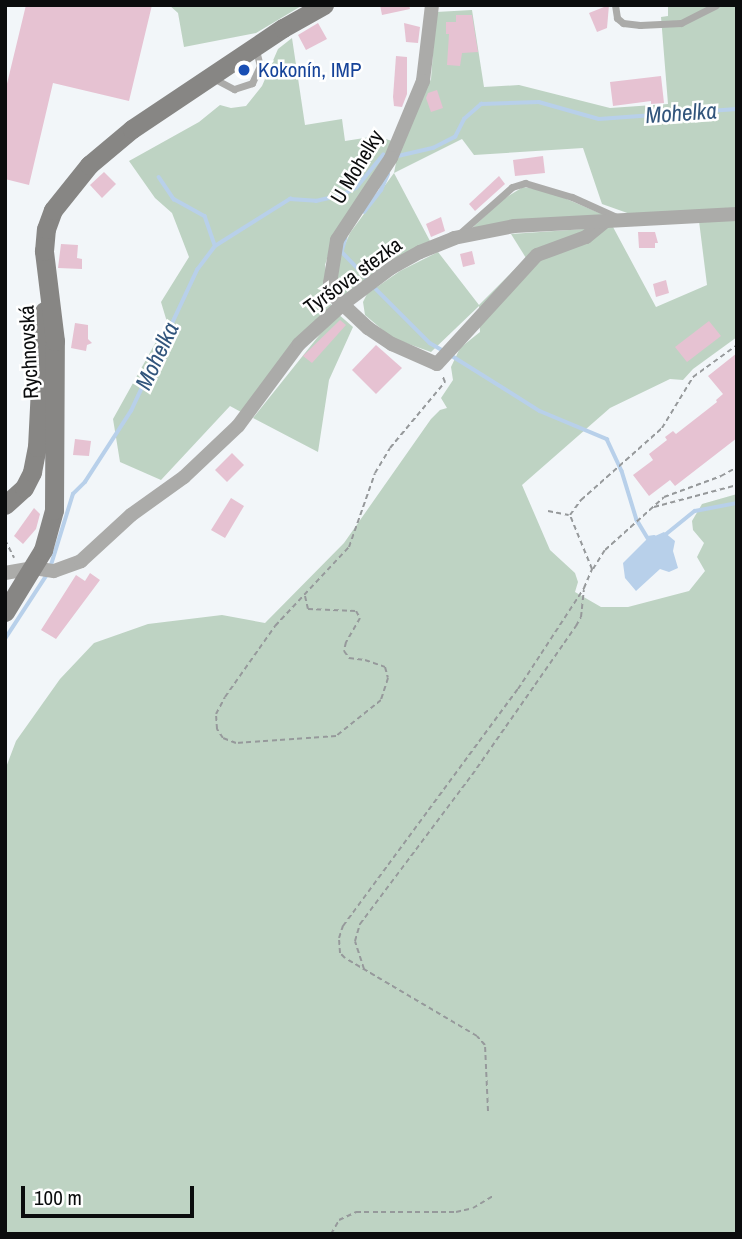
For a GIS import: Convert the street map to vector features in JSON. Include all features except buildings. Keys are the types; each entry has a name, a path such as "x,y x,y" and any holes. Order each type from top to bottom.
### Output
{"street":[{"name":"Rychnovská","path":"5,612 31,570 49,532 54,498 54,341 44,270 44,240 49,219 58,202 89,165 111,145 210,75 324,5"},
{"name":"U Mohelky","path":"343,304 336,298 330,283 337,240 391,158 423,81 432,5"},
{"name":"Tyršova stezka","path":"31,570 81,561 131,515 184,477 238,426 299,344 343,304 391,268 454,238 514,226 737,214"},
{"path":"343,304 368,328 392,344 437,364 537,255 586,237 603,223"},
{"path":"5,505 24,488 32,472 37,447 41,323 49,302"}],"lane":[{"path":"615,5 617,18 623,23 639,25 681,23 716,5"},
{"path":"210,75 221,85 234,89 252,83 260,66 254,47"},
{"path":"454,238 519,183 541,185 623,221"}],"path":[{"path":"570,515 581,500 662,428 693,377 737,345"},
{"path":"305,596 308,609 356,611 360,618 345,642 344,651 349,658 385,667 388,678 382,700 336,736 236,743 223,738 217,729 216,714 225,697 275,626 349,547 375,473 390,448 445,382 437,364"},
{"path":"488,1111 485,1045 477,1036 340,953 339,938 344,926 462,769 584,588 592,569 605,550 653,507 676,491 711,481 737,467"},
{"path":"653,507 737,485"},
{"path":"548,511 570,515"},
{"path":"570,515 592,569"},
{"path":"5,540 31,570"},
{"path":"365,970 355,941 360,923 472,775 576,626 584,606 584,588"},
{"path":"331,1234 338,1220 356,1212 456,1212 473,1208 493,1196"}],"green space":[{"path":"169,5 303,5 256,33 184,47 178,13"},
{"path":"668,5 737,5 737,208 633,215 602,204 583,148 474,155 462,139 394,173 399,147 431,79 436,12 472,10 484,87 519,85 610,108 668,104 661,17 668,16"},
{"path":"292,38 305,125 342,119 345,141 377,136 392,141 375,175 333,240 325,265 331,306 241,412 230,406 161,480 120,462 113,419 167,322 161,302 189,257 172,213 155,198 129,161 199,122 220,105 231,108 246,106 262,86 278,49"},
{"path":"394,173 430,241 342,297 335,284 337,263 350,233"},
{"path":"523,187 548,191 611,218 469,231 502,200"},
{"path":"699,221 737,221 737,337 693,369 683,380 670,379 610,408 522,485 550,550 575,573 578,582 575,592 601,607 628,607 689,591 705,571 697,557 704,543 693,530 692,521 702,504 737,494 737,1234 5,1234 5,770 16,741 60,679 94,643 148,624 222,615 265,623 344,543 431,419 440,410 447,408 441,398 453,380 451,367 460,348 480,332 479,306 431,352 392,338 365,315 363,302 367,294 400,271 438,252 479,305 526,258 511,234 613,227 656,307 707,285"},
{"path":"337,313 353,327 329,380 318,452 253,418"}],"water":[{"path":"664,532 675,541 673,551 678,568 669,572 660,569 636,591 625,578 623,563 646,540"}],"waterway":[{"name":"Mohelka","path":"398,156 433,148 455,137 464,119 481,104 539,102 599,119 737,109"},
{"name":"Mohelka","path":"51,565 73,494 85,482 131,411 197,270 215,246 290,199 316,201 342,195 356,188 383,155"},
{"path":"364,212 381,190 388,174"},
{"path":"159,177 174,199 205,216 215,245"},
{"path":"346,238 342,252 369,280"},
{"path":"374,287 430,343 442,350"},
{"path":"449,354 540,411 607,439 622,471 637,520 648,538 654,537"},
{"path":"665,535 695,511 737,503"},
{"name":"Mohelka","path":"5,639 46,576"}],"place":[{"name":"Kokonín, IMP","path":"244,70"}]}
